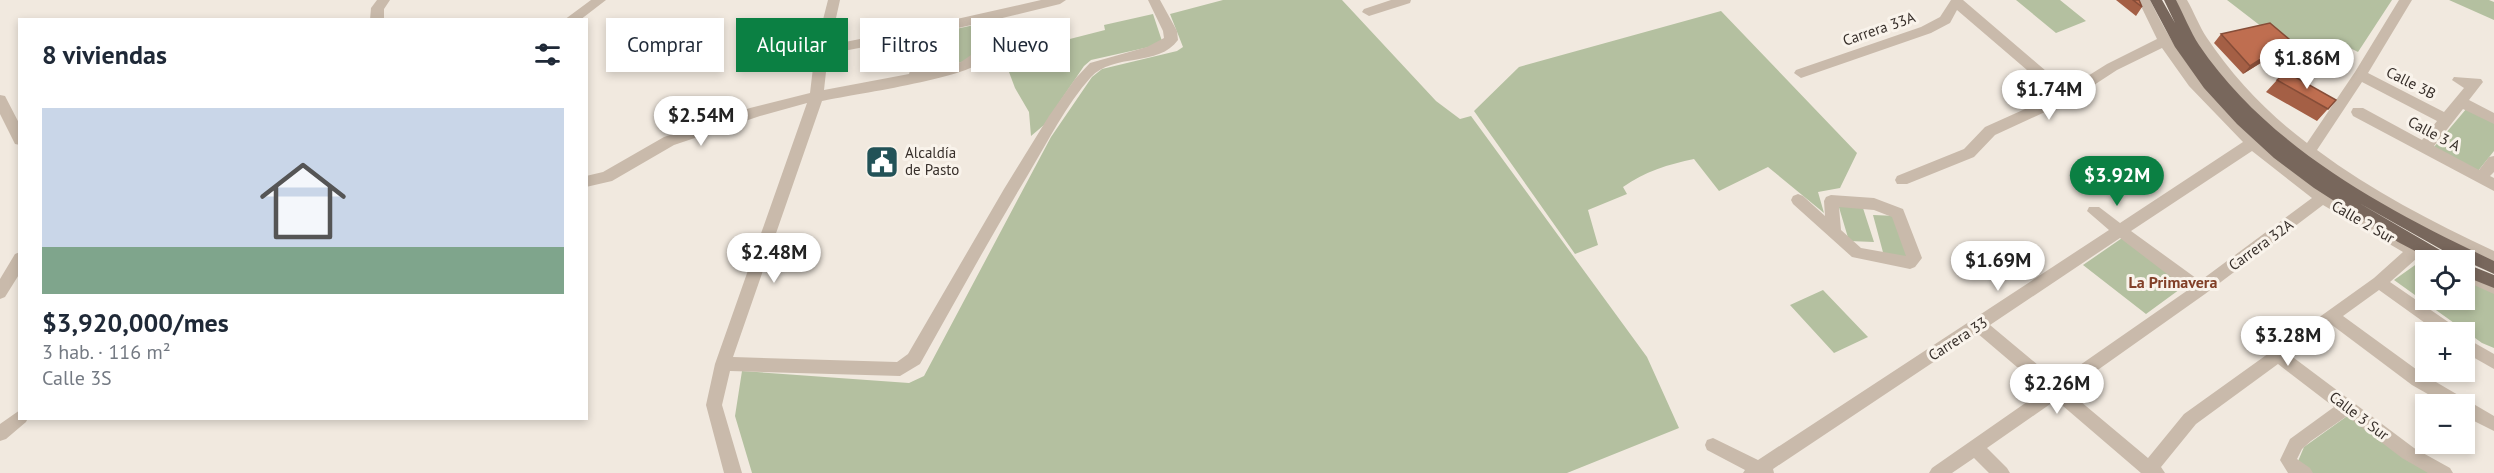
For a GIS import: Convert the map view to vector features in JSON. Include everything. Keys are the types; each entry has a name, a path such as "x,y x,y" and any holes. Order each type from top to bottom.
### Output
{"main road":[{"path":"2156,0 2180,46 2221,98 2277,152 2430,250"},
{"path":"2170,0 2189,40 2235,98 2335,190 2494,268"},
{"path":"2475,274 2494,282"}],"street":[{"path":"376,18 378,8 384,0"},
{"path":"573,18 600,0"},
{"path":"830,18 834,0"},
{"path":"959,23 1060,0"},
{"path":"726,364 900,369 914,359 1036,148 1089,70 1101,63 1162,48 1171,40 1170,32 1154,0"},
{"path":"1369,12 1405,0"},
{"path":"2144,0 2164,40 2212,103 2253,143 2335,190 2391,208 2494,258"},
{"path":"2181,0 2201,39 2249,100 2308,152 2335,190"},
{"path":"2308,152 2360,75 2406,0"},
{"path":"1956,1 2066,96"},
{"name":"Carrera 33A","path":"1801,73 1926,30 1945,20 1956,1"},
{"path":"588,182 607,177 669,141 788,102 965,66 977,58 988,16"},
{"path":"1902,180 1969,153 1990,131 2066,96 2112,67 2164,40"},
{"path":"733,473 714,405 818,97 820,72"},
{"path":"915,78 917,72"},
{"name":"Calle 3B","path":"2360,75 2447,120"},
{"path":"2425,147 2474,84 2458,80"},
{"path":"0,100 18,136"},
{"path":"2461,102 2494,119"},
{"name":"Calle 3 A","path":"2358,112 2487,181"},
{"name":"Carrera 33","path":"1761,472 2253,143"},
{"path":"2487,181 2494,161"},
{"name":"Calle 2 Sur","path":"2335,190 2414,252"},
{"name":"Carrera 32A","path":"1938,473 2200,290 2335,190"},
{"path":"1798,200 1826,226 1857,253 1910,263 1914,258 1898,213 1882,205 1864,201 1831,201 1834,229 1826,226"},
{"path":"2094,211 2200,290"},
{"path":"1979,325 2152,471 2190,419 2379,282 2414,252"},
{"path":"0,292 18,261"},
{"path":"2475,280 2494,288"},
{"path":"2379,282 2435,322"},
{"path":"2331,316 2418,380 2442,394"},
{"path":"2475,350 2494,362"},
{"name":"Calle 3 Sur","path":"2277,354 2408,453 2444,473"},
{"path":"726,364 720,403 740,473"},
{"path":"2304,473 2294,468 2288,460 2296,444 2347,407"},
{"path":"2475,413 2494,424"},
{"path":"0,434 18,419"},
{"path":"1713,445 1761,472"},
{"path":"1975,448 2001,473"}],"green space":[{"path":"1223,0 1342,0 1436,101 1460,119 1471,116 1647,357 1679,428 1567,473 752,473 735,416 742,371 909,383 924,376 1051,137 1092,77 1102,69 1177,51 1183,47 1170,14"},
{"path":"2016,0 2060,0 2086,21 2056,33"},
{"path":"2227,0 2392,0 2358,52 2342,44 2339,47 2334,46 2317,64 2292,50"},
{"path":"2449,0 2494,2 2494,20"},
{"path":"1721,11 1857,153 1840,188 1818,192 1824,213 1768,167 1719,191 1694,159 1685,161 1639,177 1623,187 1627,194 1588,210 1598,245 1575,254 1474,111 1519,67"},
{"path":"1153,14 1162,41 1158,45 1091,60 1084,66 1044,125 1031,136 1029,112 1009,72 1070,72 1070,39 1105,30 1104,25"},
{"path":"971,26 971,59 959,63 959,28"},
{"path":"2467,108 2494,122 2494,151 2478,171 2434,147"},
{"path":"1838,204 1862,205 1874,242 1849,241"},
{"path":"1873,215 1897,216 1908,257 1884,256"},
{"path":"2125,236 2187,284 2146,314 2083,265"},
{"path":"2415,265 2415,295 2394,280"},
{"path":"2475,282 2494,291 2494,348 2475,338 2475,322 2453,322 2436,310 2475,310"},
{"path":"1823,290 1868,337 1834,353 1790,305"},
{"path":"2350,414 2435,473 2310,473 2296,466 2304,447"}],"building":[{"path":"2270,23 2290,40 2250,66 2221,34"},
{"path":"2286,72 2336,100 2328,109 2277,80"}],"place":[{"name":"Alcaldía de Pasto","path":"882,162"}],"district":[{"name":"La Primavera","path":"2173,282"}]}
